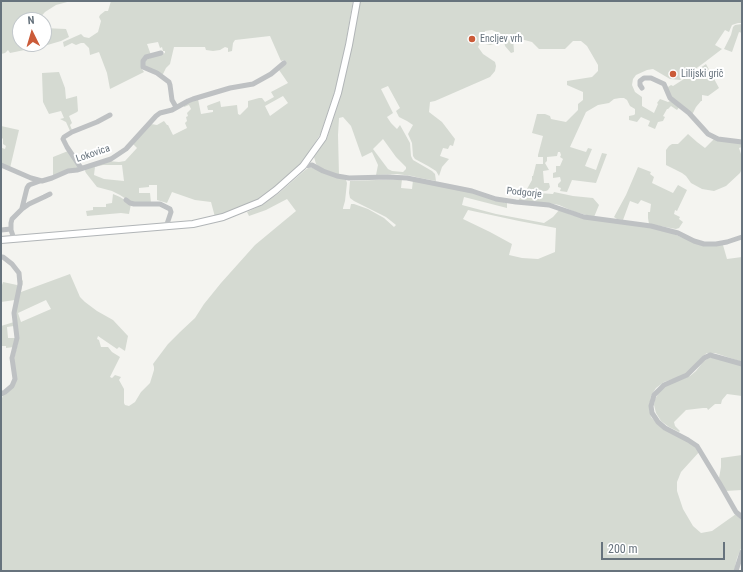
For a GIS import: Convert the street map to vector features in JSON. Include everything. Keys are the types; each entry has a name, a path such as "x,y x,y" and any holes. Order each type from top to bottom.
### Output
{"main road":[{"path":"1,240 193,224 223,217 260,202 304,166 323,138 338,93 349,45 356,1"}],"street":[{"path":"161,52 146,57 143,61 143,67 157,73 169,82 172,100 176,107"},
{"name":"Lokovica","path":"40,180 47,180 68,171 111,159 126,149 160,113 168,111 193,99 236,87 253,84 271,74 284,62"},
{"path":"642,88 640,81 644,78 651,78 664,84 670,98 689,113 708,134 718,139 742,142"},
{"path":"81,168 67,147 63,139 64,137 110,115"},
{"path":"1,165 31,178 40,180"},
{"name":"Podgorje","path":"304,166 312,165 337,176 349,178 388,176 407,178 472,191 496,199 549,205 584,217 652,226 672,231 704,244 727,242 742,237"},
{"path":"22,208 27,188 32,183 40,180"},
{"path":"14,239 11,229 12,219 22,208 50,194"},
{"path":"126,200 134,204 160,204 170,209 171,212 166,227"},
{"path":"1,230 11,229"},
{"path":"1,257 12,264 19,273 20,284 14,313 17,338 12,358 15,379 12,386 1,394"},
{"path":"742,364 710,355 704,358 687,375 664,385 654,395 651,406 652,414 658,422 665,428 697,446 736,512 742,517"},
{"path":"736,571 742,552"}],"shaded area":[{"path":"1,1 71,1 56,5 45,12 12,12 12,52 15,52 10,53 8,50 1,54"},
{"path":"111,1 353,1 335,91 321,133 303,162 286,177 278,187 257,201 215,217 211,202 195,200 172,192 167,203 157,200 157,185 149,185 149,187 139,188 139,193 150,193 151,203 132,203 112,191 97,187 86,173 86,168 108,161 125,161 137,148 133,144 151,124 157,125 164,121 168,125 173,135 187,128 185,123 187,121 186,117 188,116 187,113 191,109 189,105 184,107 183,105 198,99 201,114 213,112 213,110 208,110 207,106 220,101 221,107 237,105 238,114 240,115 248,107 248,101 262,98 265,102 274,97 271,92 288,83 279,70 286,63 284,60 281,61 270,36 235,40 232,51 228,52 228,48 225,47 220,50 213,51 206,50 205,47 174,47 170,64 161,75 145,67 144,62 147,59 165,53 165,51 163,51 162,47 160,48 158,42 147,44 151,55 144,57 142,69 144,72 110,89 107,73 99,52 90,55 89,48 84,43 76,45 72,43 64,47 63,42 81,34 84,37 89,38 98,32 101,21 99,17 105,11 108,11","holes":["283,96 288,103 270,116 265,106","103,165 122,165 124,181 104,179 94,175 95,167"]},
{"path":"359,1 742,1 742,23 732,25 729,32 725,30 715,45 722,49 680,80 670,79 653,69 636,75 633,79 632,85 635,92 642,97 642,106 654,113 660,99 668,102 670,101 680,106 677,110 671,106 667,109 663,116 665,117 663,121 658,122 655,129 648,126 650,121 641,117 637,122 629,120 629,116 635,114 635,109 630,106 624,98 614,99 609,103 598,105 586,112 570,147 586,152 588,148 592,149 585,166 596,170 602,153 607,154 596,183 572,180 567,192 560,191 561,188 558,187 558,184 561,181 560,177 553,178 553,173 556,172 556,166 560,166 563,159 560,157 560,152 558,152 557,156 547,157 547,161 545,163 549,170 543,171 544,183 549,183 550,187 548,190 528,192 527,189 532,180 536,164 543,164 543,157 538,157 538,155 543,136 532,133 537,114 545,114 550,116 551,119 566,122 578,110 578,104 583,100 583,92 567,85 567,81 592,77 598,71 598,65 587,46 581,41 573,41 565,49 539,49 532,42 513,37 514,52 511,53 505,46 503,35 492,30 485,31 484,35 495,42 494,44 490,45 480,43 478,47 483,54 495,62 495,71 490,77 430,102 429,112 442,122 455,139 453,146 450,145 448,149 443,148 440,156 449,159 442,167 439,176 436,171 415,159 413,156 412,143 408,134 413,125 399,117 396,111 400,108 388,86 381,89 393,113 387,117 397,129 400,125 410,143 411,156 413,160 432,171 435,174 436,181 397,174 376,175 378,165 372,152 362,157 351,126 343,117 339,118 339,175 325,170 316,164 314,157 327,138 345,78","holes":["383,139 396,157 406,167 403,172 388,169 373,149"]},
{"path":"742,24 742,33 739,32 732,52 724,49 733,27 735,25"},
{"path":"52,28 66,29 69,37 52,44"},
{"path":"706,64 719,88 708,96 702,95 702,101 696,107 692,115 673,100 667,89 671,85 673,86"},
{"path":"59,72 65,88 66,99 77,96 78,111 69,116 72,123 70,125 72,130 70,131 66,122 60,119 64,118 61,111 49,114 43,102 42,73"},
{"path":"1,126 19,130 10,168 1,164 1,150 2,148 5,149 6,146 3,144 3,139 1,137"},
{"path":"688,134 705,148 714,139 742,143 742,147 739,148 742,157 742,169 740,173 726,186 714,191 702,189 691,183 682,173 666,165 666,150 672,144 678,144"},
{"path":"68,151 78,165 77,168 53,176 53,157"},
{"path":"638,167 651,172 650,174 654,177 652,183 673,193 678,185 687,190 677,211 675,210 674,214 680,217 679,219 683,222 679,228 676,229 649,224 648,212 650,212 651,204 641,200 638,204 630,201 623,220 614,217 626,195"},
{"path":"308,168 313,168 346,180 347,183 343,209 350,209 351,204 354,204 368,209 384,218 394,227 396,225 386,217 350,198 350,181 402,179 401,188 412,189 413,180 470,192 507,203 507,208 464,197 462,205 496,214 544,223 553,217 560,209 571,215 664,230 696,243 723,245 727,259 742,257 742,362 715,353 707,353 688,372 664,382 656,388 651,396 649,407 651,417 657,424 690,443 700,451 681,472 677,482 677,491 683,509 693,526 701,533 712,531 736,514 742,520 742,546 734,571 1,571 1,398 3,397 1,394 14,385 14,359 18,342 15,315 21,279 23,281 21,292 70,274 80,297 97,311 113,320 128,336 125,351 119,347 117,349 98,336 97,339 99,340 101,347 108,347 112,352 120,357 110,377 112,378 115,375 121,377 119,380 124,389 124,403 125,405 129,406 135,402 141,392 150,383 154,370 153,364 168,344 195,318 221,283 255,245 296,211 287,199 266,210 249,216 247,212 258,207 279,193","holes":["468,210 556,228 555,252 538,259 509,255 512,244 463,219","46,300 51,309 21,322 18,313"]},
{"path":"554,192 593,198 599,205 594,217 575,212 559,205 519,201 519,199 525,195 537,193 553,194"},
{"path":"113,194 131,204 129,214 121,213 87,216 86,211 93,210 93,207 106,207 106,204 112,203"},
{"path":"3,282 17,285 18,291 15,300 1,302 1,288"},
{"path":"14,322 14,326 7,327 8,338 16,338 14,347 6,348 6,346 1,346 1,326"},
{"path":"712,357 742,366 742,396 727,394 722,400 721,404 715,404 708,410 707,408 703,408 686,410 674,422 675,426 680,431 679,432 669,427 661,421 656,413 654,405 655,399 666,385 690,376 703,362"},
{"path":"742,455 742,490 725,491 719,478 721,458"}],"place":[{"name":"Encljev vrh","path":"472,39"},
{"name":"Lilijski grič","path":"673,74"}]}
